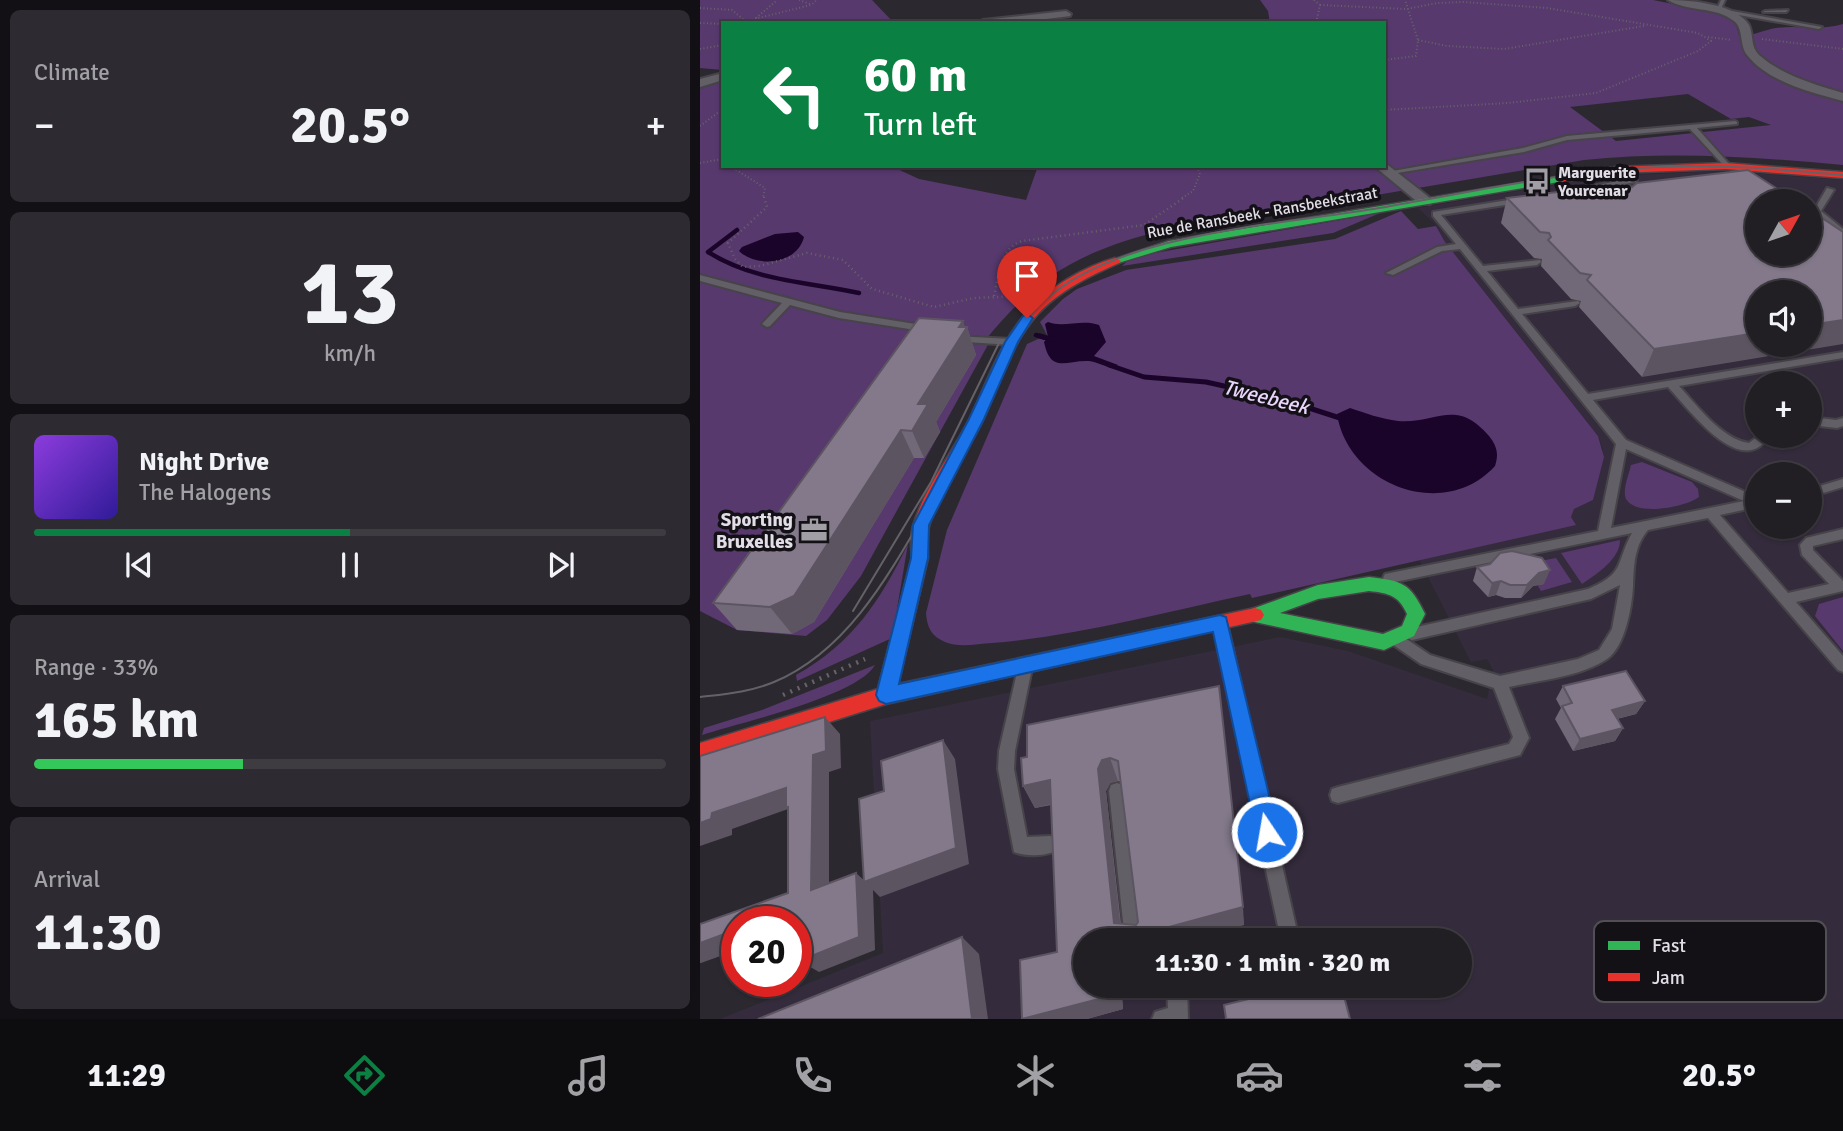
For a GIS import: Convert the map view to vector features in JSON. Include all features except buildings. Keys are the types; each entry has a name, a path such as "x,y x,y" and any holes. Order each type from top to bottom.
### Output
{"street":[{"path":"1056,0 1069,18"},
{"path":"1673,0 1720,5 1741,22 1751,54 1776,71 1843,97"},
{"path":"1017,21 1069,18"},
{"path":"700,83 721,77"},
{"name":"Rue de Ransbeek - Ransbeekstraat","path":"886,695 919,558 921,525 976,419 1011,342 1027,318 1052,295 1088,272 1130,255 1180,242 1615,170 1726,166 1843,175"},
{"path":"1386,169 1425,201"},
{"path":"700,753 886,695 1255,615 1292,600 1371,583 1385,583 1399,588 1415,607 1416,620 1401,638 1384,642 1255,615"}],"lane":[{"path":"1720,5 1751,15 1819,27"},
{"path":"1751,15 1786,11"},
{"path":"1386,169 1524,150 1567,138 1735,123"},
{"path":"1692,127 1726,166"},
{"path":"1556,194 1633,180"},
{"path":"1597,187 1605,194"},
{"path":"1822,200 1830,190"},
{"path":"1436,214 1529,198"},
{"path":"1425,201 1622,443 1745,498"},
{"path":"1822,218 1843,233"},
{"path":"1390,274 1440,249 1462,246"},
{"path":"1481,270 1537,262"},
{"path":"700,278 856,319 937,332"},
{"path":"767,324 787,303"},
{"path":"1516,312 1575,303"},
{"path":"949,337 1011,342"},
{"path":"1586,398 1843,355"},
{"path":"1671,384 1728,441 1745,446"},
{"path":"1822,422 1843,422"},
{"path":"1604,533 1622,443"},
{"path":"1822,489 1843,483"},
{"path":"1371,583 1745,506"},
{"path":"1710,513 1843,666"},
{"path":"1401,638 1426,660 1500,683 1580,665 1604,654 1621,624 1628,559 1635,535 1644,526"},
{"path":"1841,586 1807,552 1806,545 1810,541 1843,534"},
{"path":"1401,638 1591,594 1616,580 1628,559"},
{"path":"1784,599 1841,586"},
{"path":"1220,623 1287,928"},
{"path":"1026,664 1007,751 1007,785 1020,846 1050,845"},
{"path":"1338,795 1514,750 1521,738 1500,683"},
{"path":"1118,791 1133,928"},
{"path":"1172,1018 1175,998"}],"path":[{"path":"799,0 812,4"},
{"path":"750,21 812,4 817,0"},
{"path":"1314,0 1320,5 1407,9 1437,3 1463,2 1547,8 1683,30 1706,37 1843,49"},
{"path":"1386,61 1416,56 1418,40 1405,0"},
{"path":"754,20 776,1"},
{"path":"1316,21 1320,5"},
{"path":"700,8 732,10 745,21"},
{"path":"700,23 721,24"},
{"path":"1418,40 1447,46 1504,49 1650,25"},
{"path":"1386,110 1508,103 1596,93 1698,51 1711,41 1706,37"},
{"path":"700,49 721,44"},
{"path":"700,126 721,110"},
{"path":"700,163 721,159"},
{"path":"733,168 765,188 763,200 767,207 728,243 735,259 743,267 760,266 807,253 843,260 872,289 934,307 974,298 1028,296"},
{"path":"994,296 1005,252 1011,246 1022,241 1144,225 1193,191 1200,174 1198,168"},
{"path":"774,699 868,657 896,655"}],"shaded area":[{"path":"700,0 872,0 892,21 721,21 721,70 700,68"},
{"path":"1260,0 1653,0 1723,14 1736,24 1739,35 1776,28 1843,24 1843,165 1714,156 1584,160 1152,233 1101,250 1060,270 1041,284 1005,317 987,338 990,341 861,576 827,620 806,636 737,630 700,611 700,85 721,79 721,168 895,168 919,179 1026,200 1037,168 1386,168 1386,21 1270,21 1268,11","holes":["1688,94 1731,119 1749,117 1771,125 1616,141 1570,107"]},
{"path":"1726,171 1843,180 1843,1019 720,1019 774,997 812,997 812,982 883,953 870,721 1280,637 1348,651 1487,699 1493,670 1487,659 1471,662 1419,559 1575,524 1571,517 1574,509 1593,500 1603,449 1598,436 1445,242 1436,225 1418,208 1607,176"},
{"path":"1401,211 1418,229 1436,226 1445,242 1598,436 1604,457 1593,500 1574,509 1571,517 1576,525 1252,598 1250,594 1057,635 962,645 950,644 933,634 926,613 947,530 1027,344 1047,335 1040,322 1063,299 1077,289 1126,270 1335,239"},
{"path":"1380,213 1333,233 1122,266 1132,257"},
{"path":"798,232 804,237 800,246 785,258 775,261 755,260 739,251 742,247 775,234"},
{"path":"1045,324 1099,325 1106,342 1094,356 1118,365 1112,368 1089,361 1055,362 1047,352 1044,342 1048,337"},
{"path":"1350,408 1398,421 1446,415 1466,418 1477,424 1494,443 1497,454 1495,466 1474,483 1450,491 1425,493 1401,488 1378,476 1359,460 1345,439 1337,414"},
{"path":"1642,462 1692,482 1698,489 1699,497 1684,504 1661,509 1640,508 1631,504 1625,495 1626,482 1631,465"},
{"path":"1620,540 1612,559 1582,584 1561,553"},
{"path":"908,544 892,638 797,681 796,675 834,649 863,619 887,584"},
{"path":"1556,558 1572,582 1541,591 1524,564"},
{"path":"1843,597 1843,651 1815,616 1819,604"},
{"path":"875,665 864,676 823,698 702,735 704,728 762,710"}],"waterway":[{"name":"Tweebeek","path":"737,230 708,252 726,262 762,275 859,293"},
{"name":"Tweebeek","path":"1036,335 1046,338"},
{"name":"Tweebeek","path":"1040,336 1054,340"},
{"name":"Tweebeek","path":"1109,365 1144,377 1206,382 1278,398 1343,419"}],"tram line":[{"path":"700,697 728,694 774,682 799,669 843,633 878,589 909,540 964,444 1004,357 1022,327 1044,301 1076,278 1114,260 1203,235 1587,173 1704,166 1843,175"},
{"path":"853,611 931,482 1000,341"}],"traffic: fast":[{"path":"1115,261 1169,244 1562,179"},
{"path":"1369,584 1391,586 1407,596 1416,614 1408,631 1384,642 1255,615 1318,592 1369,584"}],"traffic: jam":[{"path":"1562,179 1615,170 1726,166 1843,175"},
{"path":"886,695 920,558 919,539 922,525 934,495 975,421 1007,350 1023,324 1051,296 1082,276 1115,261"},
{"path":"700,753 886,695 1255,615"}],"place":[{"name":"Marguerite Yourcenar","path":"1537,181"},
{"name":"Sporting Bruxelles","path":"814,530"}],"route":[{"path":"1027,318 1011,342 976,419 921,525 919,558 886,695 1220,623 1267,832"}]}
